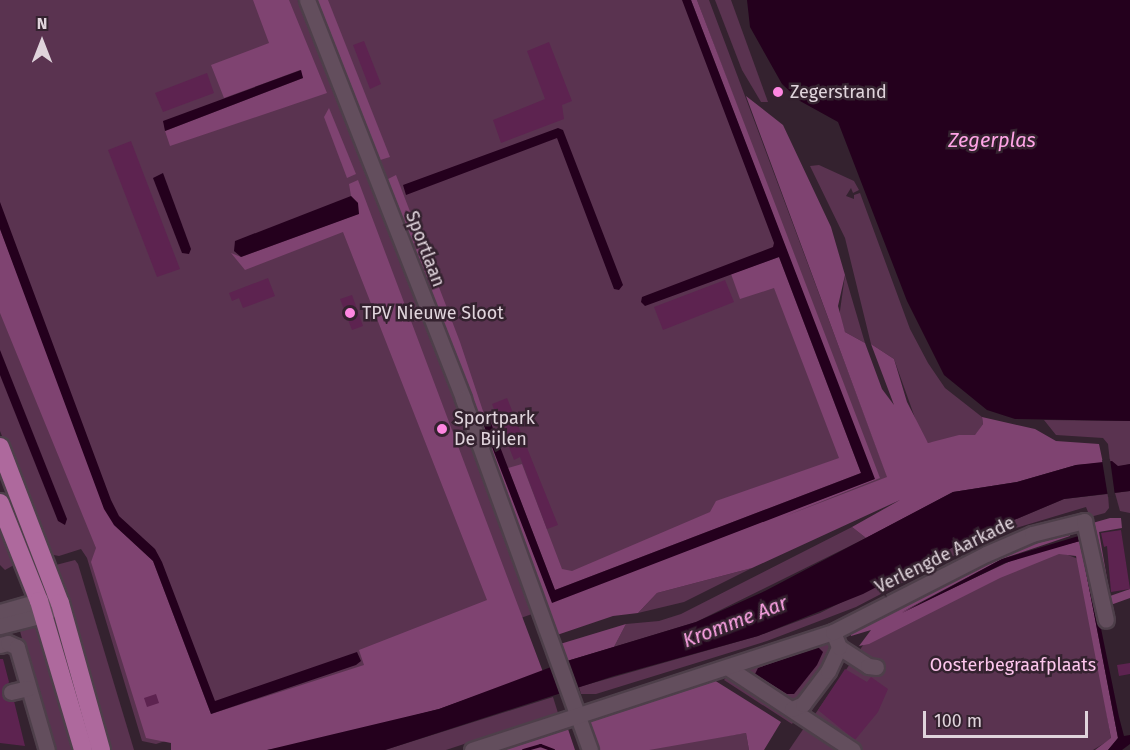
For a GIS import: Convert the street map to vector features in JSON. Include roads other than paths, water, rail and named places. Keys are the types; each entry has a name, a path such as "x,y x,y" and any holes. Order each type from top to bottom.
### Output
{"main road":[{"path":"0,447 60,603 101,750"},
{"path":"0,503 41,608 83,750"}],"street":[{"name":"Sportlaan","path":"307,0 558,654 590,750"},
{"name":"Verlengde Aarkade","path":"472,750 579,713 730,669 833,632 986,554 1032,534 1084,521 1106,620"},
{"path":"0,626 41,608 60,603"},
{"path":"0,612 41,608"},
{"path":"833,632 839,647 876,667"},
{"path":"0,645 8,643 16,647 47,750"},
{"path":"798,713 819,686 839,647"},
{"path":"730,669 853,750"},
{"path":"11,692 28,688"}],"water":[{"path":"682,0 691,0 875,479 552,603 482,421 485,417 489,418 555,590 861,473 779,257 645,306 641,302 642,297 773,247 774,243"},
{"name":"Zegerplas","path":"747,0 1130,0 1130,421 1015,419 987,410 944,375 907,301 838,122 800,101 782,84 750,27"},
{"path":"301,70 303,78 165,131 163,121"},
{"path":"558,128 563,130 623,285 619,290 614,289 557,138 406,195 403,185"},
{"path":"163,173 191,249 189,254 182,253 153,178"},
{"path":"351,196 358,203 359,214 241,257 234,251 235,241"},
{"path":"0,202 111,500 119,516 155,549 162,562 215,701 357,652 361,661 356,665 211,714 153,561 114,525 104,509 0,229"},
{"path":"0,350 67,519 65,525 58,521 0,375"},
{"name":"Kromme Aar","path":"1112,461 1118,466 1130,464 1130,491 1064,499 969,539 863,594 758,636 614,676 385,750 267,750 439,709 567,661 696,622 765,591 953,492 1017,482 1076,465"},
{"path":"1082,535 1119,717 1124,736 1130,735 1130,744 1122,750 1108,750 1118,738 1080,541 1005,563 902,613 1002,559"},
{"path":"818,647 823,652 817,665 794,694 787,694 755,674 758,668"}],"waterway":[{"path":"523,750 540,745 553,750"}],"place":[{"name":"Zegerstrand","path":"778,92"},
{"name":"TPV Nieuwe Sloot","path":"350,313"},
{"name":"Sportpark De Bijlen","path":"442,429"}],"park label":[{"name":"Oosterbegraafplaats","path":"1013,665"}]}
